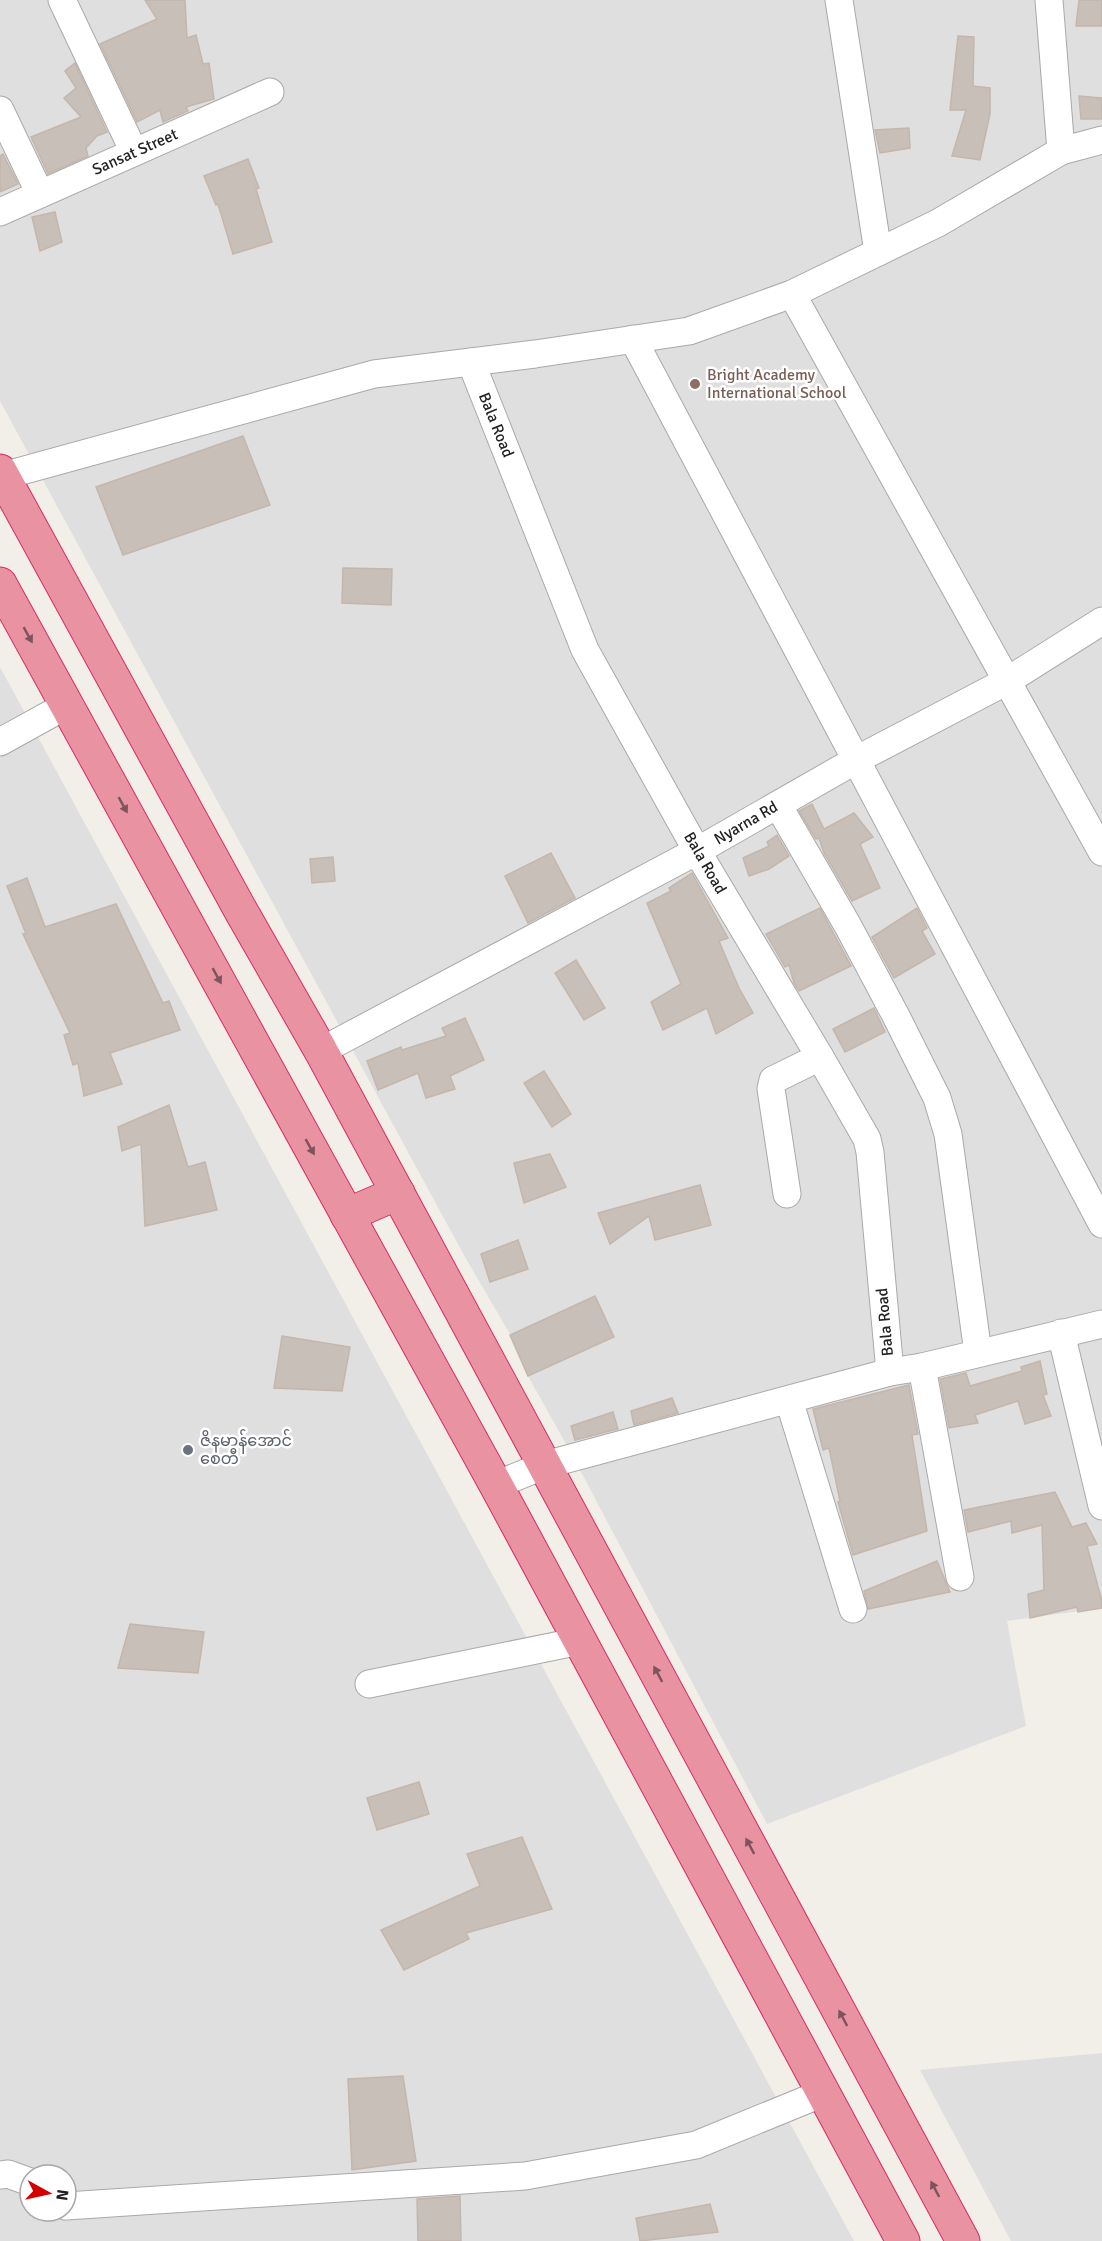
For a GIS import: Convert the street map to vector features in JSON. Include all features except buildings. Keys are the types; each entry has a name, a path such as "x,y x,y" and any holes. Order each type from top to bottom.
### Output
{"highway":[{"path":"1,473 321,1051 963,2241"},
{"path":"0,584 496,1485 903,2241"},
{"path":"45,664 92,639"},
{"path":"195,936 241,910"},
{"path":"347,1215 398,1193"},
{"path":"646,1764 693,1741"},
{"path":"828,2103 880,2087"}],"street":[{"path":"62,0 134,152"},
{"path":"839,0 878,252"},
{"path":"1050,0 1060,151"},
{"name":"Sansat Street","path":"0,212 270,92"},
{"path":"0,110 40,194"},
{"path":"1,473 374,374 689,331 792,294 938,223 1060,151 1102,140"},
{"path":"792,294 1102,852"},
{"path":"633,339 1102,1224"},
{"name":"Bala Road","path":"471,362 585,650 697,851 867,1139 890,1372"},
{"name":"Nyarna Rd","path":"321,1051 697,851 856,760 1008,681 1102,621"},
{"path":"0,742 67,705"},
{"path":"778,805 848,926 937,1098 948,1134 978,1353"},
{"path":"788,1194 771,1089 773,1080 820,1057"},
{"path":"496,1485 545,1465 890,1372 921,1367 1102,1324"},
{"path":"1061,1334 1102,1506"},
{"path":"921,1367 960,1577"},
{"path":"789,1400 853,1609"},
{"path":"369,1684 580,1641"},
{"path":"78,2205 525,2176 696,2145 828,2103"},
{"path":"0,2175 8,2174 18,2178"}],"shaded area":[{"path":"0,0 1102,0 1102,1608 1007,1621 1026,1726 767,1824 528,1376 510,1334 465,1257 0,401"},
{"path":"0,667 854,2241 0,2241"},
{"path":"1102,2053 1102,2241 1011,2241 920,2070"}],"place":[{"name":"Bright Academy International School","path":"695,384"},
{"name":"ဇိနမာန်အောင် စေတီ","path":"188,1450"}]}
